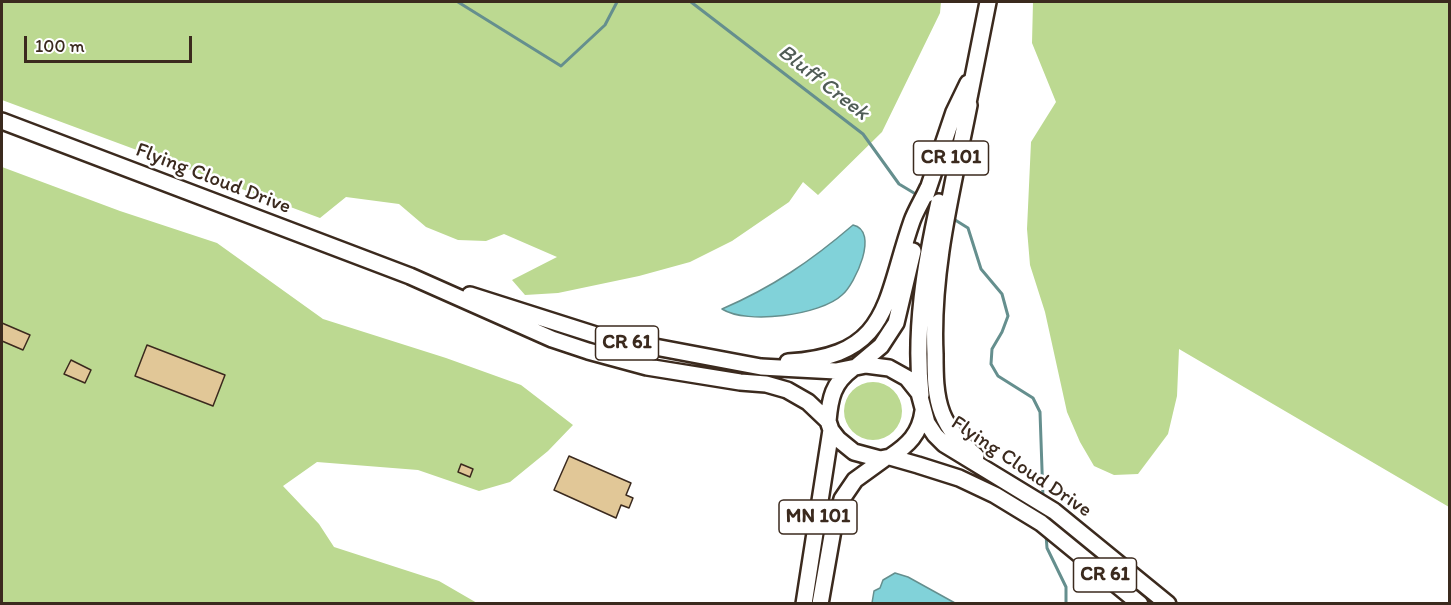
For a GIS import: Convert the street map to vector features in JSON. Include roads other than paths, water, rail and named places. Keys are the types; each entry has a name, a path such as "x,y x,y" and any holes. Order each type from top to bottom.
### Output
{"main road":[{"name":"CR 101","path":"923,244 969,105 988,2"},
{"name":"CR 101","path":"923,244 912,220 928,188 954,112 974,69"},
{"name":"Flying Cloud Drive","path":"2,120 410,276 587,333 639,346 761,368 801,370 882,366 896,370 911,383 918,393 930,429 944,444 1046,501 1168,603"},
{"path":"690,355 781,362 821,358 848,349 865,336 881,317 923,244"},
{"path":"830,426 832,392 840,380 881,346 896,323 923,244"},
{"path":"887,458 903,449 915,436 922,420 923,405 918,366 923,244"},
{"path":"923,244 936,296 934,349 941,411 946,423 962,444 1012,482"},
{"name":"Flying Cloud Drive","path":"410,276 513,323 588,351 647,367 766,384 787,390 808,402 830,426 837,439 854,452 887,458 959,478 1015,506 1140,603"},
{"name":"MN 101","path":"804,603 830,426"},
{"name":"MN 101","path":"820,603 833,530 842,499 855,480 887,458"}],"water":[{"path":"853,225 861,229 864,237 865,247 862,258 847,289 832,302 818,308 784,316 748,316 733,314 722,309 758,292 791,272"},
{"path":"895,573 908,577 955,603 872,603 874,591 880,588 883,580"}],"waterway":[{"name":"Bluff Creek","path":"458,2 561,66 605,25 617,2"},
{"name":"Bluff Creek","path":"691,2 863,134 899,184 919,196"},
{"name":"Bluff Creek","path":"952,218 968,228 981,269 1002,294 1008,316 992,349 991,364 998,376 1033,398 1040,412 1043,498"},
{"name":"Bluff Creek","path":"1046,535 1047,548 1066,587 1066,604"}]}
